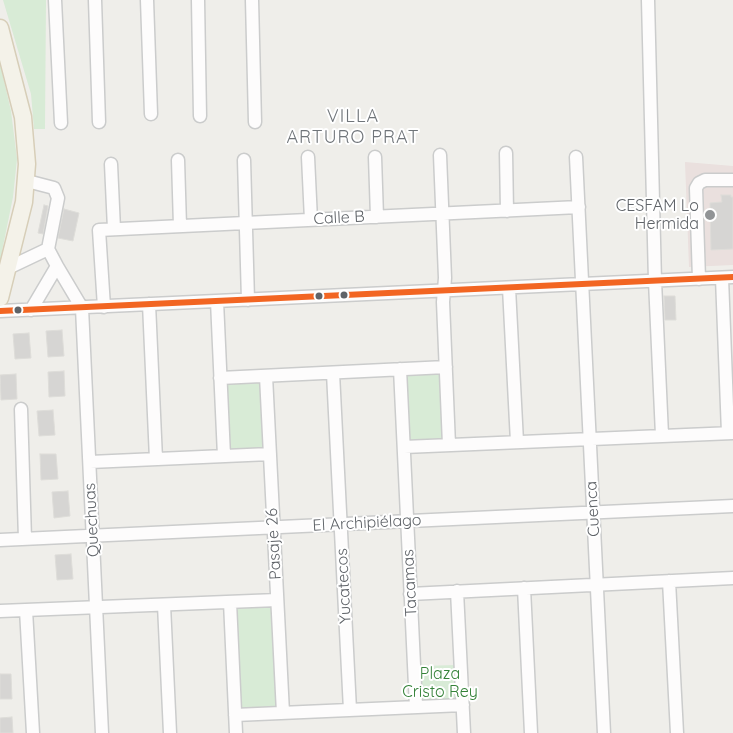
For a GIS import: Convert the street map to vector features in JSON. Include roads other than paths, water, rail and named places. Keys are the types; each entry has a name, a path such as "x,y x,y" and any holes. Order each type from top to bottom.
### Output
{"main road":[{"path":"0,28 23,117 27,148 27,181 24,202 0,298"}],"street":[{"path":"55,0 61,123"},
{"path":"95,0 100,122"},
{"path":"146,0 151,114"},
{"path":"198,0 200,116"},
{"path":"252,0 255,122"},
{"path":"648,0 655,281 662,435"},
{"path":"506,154 508,211"},
{"path":"440,155 445,278 443,302 449,445"},
{"path":"308,157 311,220"},
{"name":"Cuenca","path":"576,157 604,733"},
{"path":"375,158 377,217"},
{"path":"178,160 180,226"},
{"path":"244,160 248,300"},
{"path":"111,164 114,229"},
{"path":"699,279 696,188 699,183 705,180 733,180"},
{"path":"27,181 54,188 58,198 48,248 56,266 82,308"},
{"name":"Calle B","path":"104,307 99,230 579,207"},
{"path":"8,268 48,248"},
{"path":"31,310 56,266"},
{"path":"0,312 728,278 730,433 404,447"},
{"path":"509,288 517,442"},
{"path":"217,301 224,456"},
{"path":"149,304 156,459"},
{"name":"Quechuas","path":"82,308 102,733"},
{"path":"220,378 446,367"},
{"name":"Tacamas","path":"400,369 416,707"},
{"name":"Yucatecos","path":"333,373 350,710"},
{"name":"Pasaje 26","path":"266,376 283,713"},
{"path":"21,409 25,538"},
{"path":"90,462 270,454"},
{"name":"El Archipiélago","path":"0,540 733,506"},
{"path":"410,594 733,578"},
{"path":"670,581 677,733"},
{"path":"524,588 531,733"},
{"path":"457,591 464,733"},
{"path":"0,611 277,600"},
{"path":"230,602 236,733"},
{"path":"164,605 170,733"},
{"path":"26,610 32,733"},
{"path":"235,715 462,705"}],"place":[{"name":"CESFAM Lo Hermida","path":"710,215"}],"district":[{"name":"VILLA ARTURO PRAT","path":"353,127"}],"park label":[{"name":"Plaza Cristo Rey","path":"440,683"}]}
